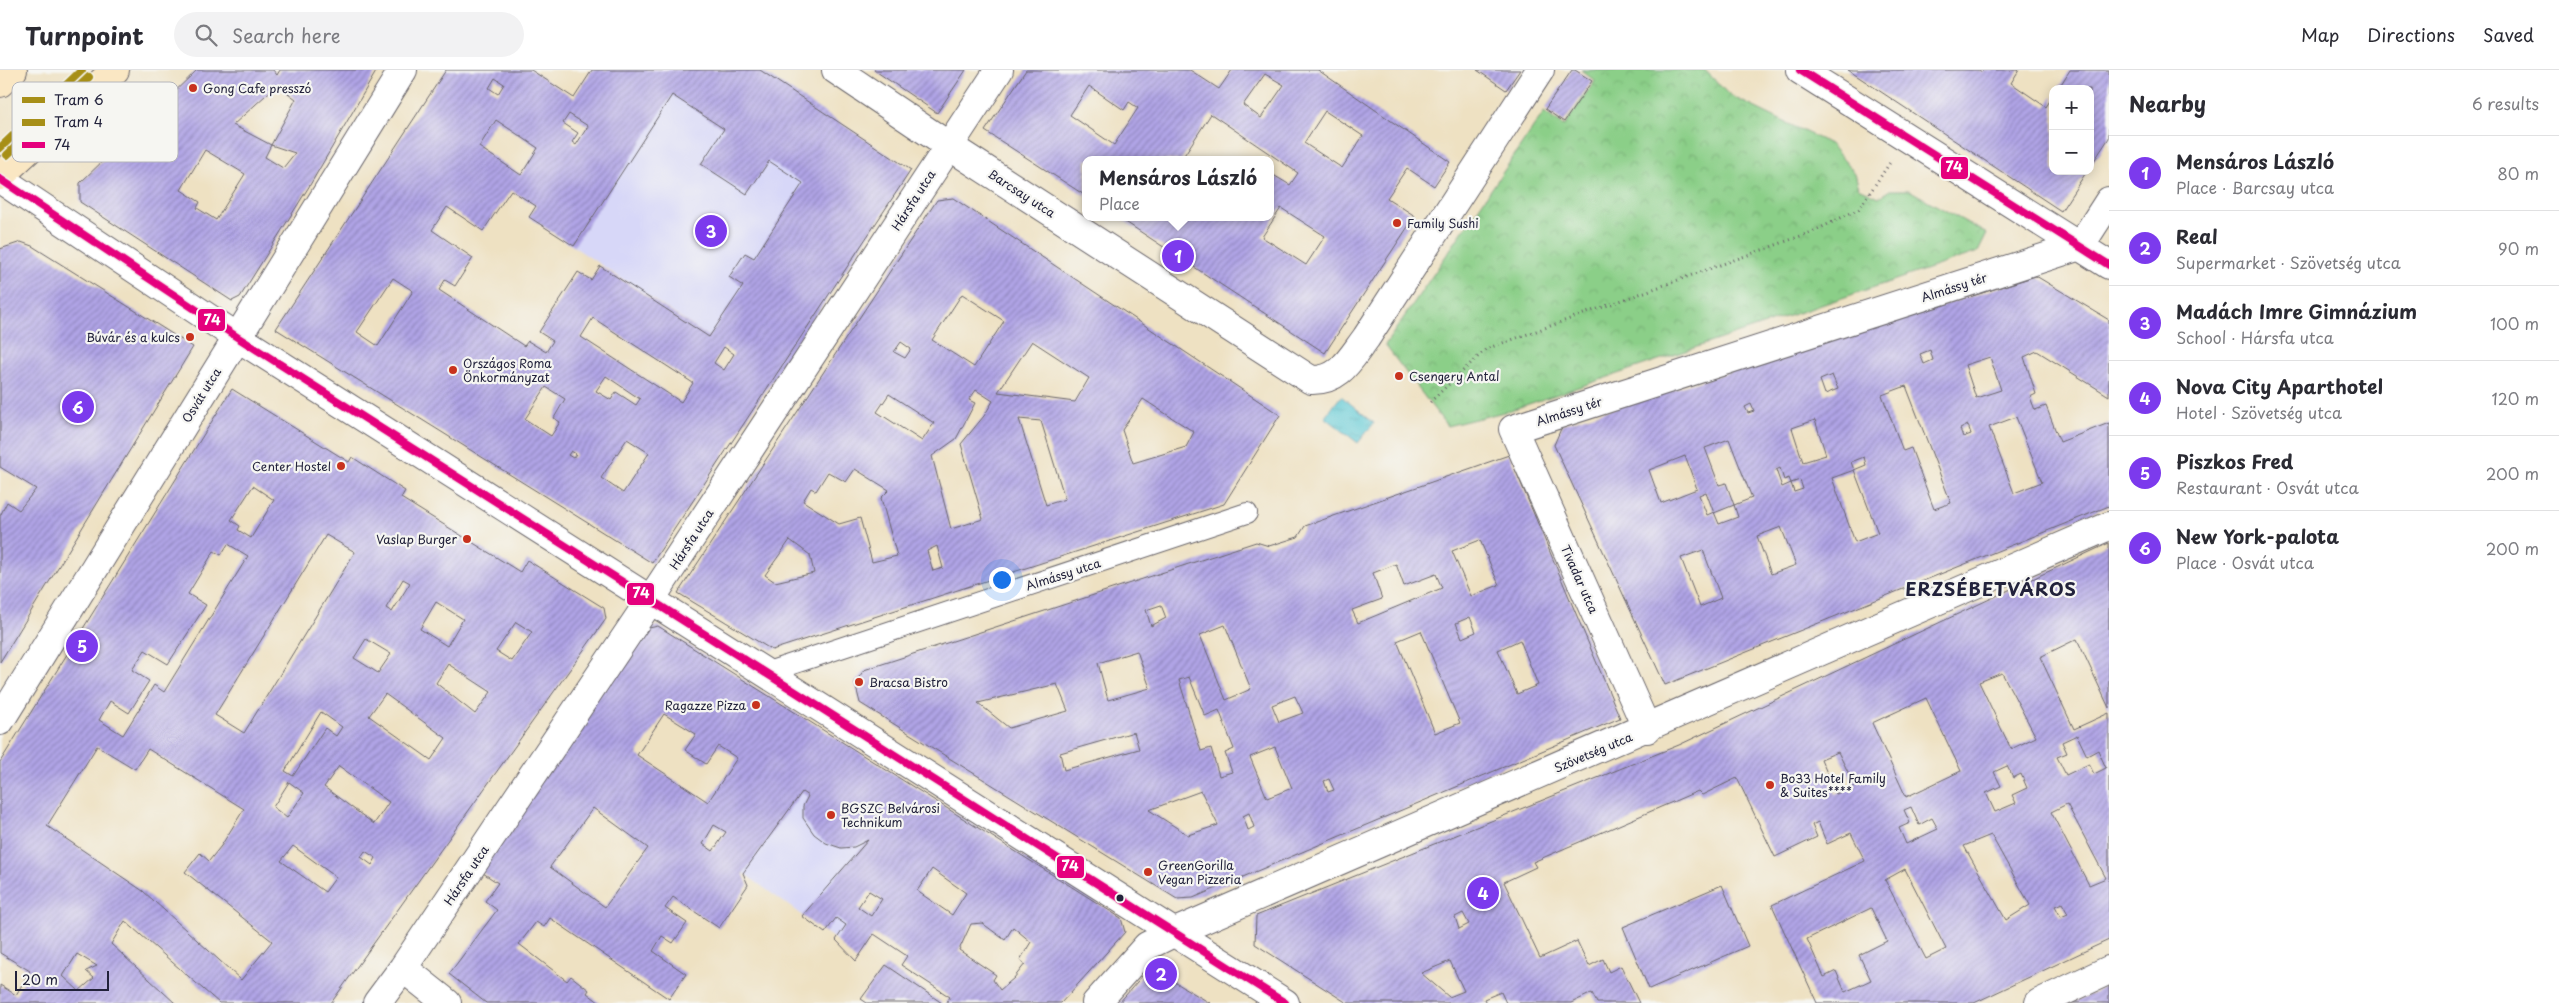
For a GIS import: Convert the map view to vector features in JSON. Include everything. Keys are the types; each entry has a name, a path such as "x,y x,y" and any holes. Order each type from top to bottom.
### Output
{"main road":[{"path":"0,82 13,70"},
{"path":"102,82 115,70"},
{"path":"0,178 17,162"}],"street":[{"name":"Osvát utca","path":"0,721 403,70"},
{"name":"Barcsay utca","path":"836,70 949,146 1311,380 1324,380 1341,371 1366,338 1540,70"},
{"name":"Hársfa utca","path":"377,1003 404,968 651,600 999,70"},
{"path":"1800,70 2109,265"},
{"path":"0,178 237,337 1285,1003"},
{"path":"2080,246 2109,201"},
{"name":"Almássy tér","path":"1513,429 2080,246"},
{"name":"Tivadar utca","path":"1513,429 1647,729"},
{"name":"Almássy utca","path":"765,673 1247,513"},
{"name":"Szövetség utca","path":"1096,1003 1147,946 1175,932 1647,729 2109,526"},
{"path":"404,968 447,1003"},
{"path":"2039,1003 2109,970"}],"path":[{"path":"1430,402 1486,349 1812,232 1859,209 1906,137"}],"shaded area":[{"path":"624,70 760,70 911,170 774,380 529,217"},
{"name":"BGSZC Belvárosi Technikum","path":"814,724 933,799 836,940 713,851"}],"green space":[{"path":"1581,70 1705,70 1729,95 1830,144 1855,173 1859,188 1879,197 1890,190 1909,190 1987,234 1978,252 1508,411 1447,426 1385,345 1544,112 1564,126 1595,81"}],"water":[{"path":"1341,396 1374,423 1358,443 1325,417"}],"building":[{"path":"197,70 273,70 277,75 280,70 377,70 310,185 240,297 232,301 80,202 80,183 102,162 178,162 178,88","holes":["277,85 296,99 271,145 233,125","271,145 295,153 283,168 265,157","205,150 245,174 216,220 197,208 200,202 181,190"]},
{"path":"446,70 531,70 574,98 592,70 760,70 911,170 652,563 276,329","holes":["495,78 504,84 498,94 489,88","672,95 724,129 701,164 747,194 769,161 803,183 754,258 745,253 729,277 743,286 709,337 600,266 591,280 578,272 539,332 553,341 546,352 528,341 524,346 439,290 445,280 455,286 473,258 432,230 447,207 483,231 511,190 536,206 529,217 574,246","569,114 588,126 576,145 572,142 578,133 563,123","496,120 538,148 521,175 479,147","393,278 413,291 378,346 357,332","593,318 693,383 681,402 581,337","724,347 734,354 724,370 714,363","606,376 640,399 636,405 616,392 611,400 596,391","546,387 565,399 554,418 560,422 551,436 525,419","627,439 649,453 623,493 601,478","571,451 576,454 573,458 568,455"]},
{"path":"874,70 966,70 937,113"},
{"path":"1026,70 1190,70 1219,89 1232,70 1318,70 1450,162 1434,186 1407,168 1387,198 1415,216 1325,353 1124,221 1272,221 1262,237 1306,265 1325,236 1281,208 1274,219 1274,175 1290,185 1298,173 1211,114 1184,156 1082,156 1082,193 985,131","holes":["1265,74 1284,85 1261,118 1243,105","1089,86 1124,110 1129,102 1138,108 1114,145 1070,115","1325,111 1363,136 1342,168 1304,143"]},
{"path":"1477,70 1520,70 1506,90"},
{"path":"1572,70 1592,81 1564,122 1545,109"},
{"path":"1848,70 1979,70 1982,72 1983,70 2019,70 2011,83 2046,107 2049,102 2049,175 2084,175 2061,211"},
{"path":"2070,70 2109,70 2109,138 2094,161 2094,85 2061,85"},
{"path":"953,198 1280,415 1224,504 772,650 678,593 937,200","holes":["962,294 1004,321 974,367 932,340","1032,341 1089,378 1075,402 998,392","901,342 911,349 905,358 894,352","976,390 993,401 984,416 961,444 983,519 951,529 932,456 956,439 975,403 969,400","889,394 934,423 922,441 877,412","1143,399 1194,432 1186,447 1133,463 1122,430","1019,419 1041,421 1065,499 1046,505","855,469 889,490 881,498 897,556 872,562 860,518 839,524 803,501 811,488 816,491 828,472 846,482","790,540 810,555 814,573 775,582 765,575","937,546 943,568 933,571 927,551"]},
{"path":"21,242 32,246 193,347 0,662 0,516 7,502 19,510 36,489 0,467 0,249"},
{"path":"2036,276 2109,320 2109,396 2037,351 2024,357 2036,394 2030,397 2035,410 2046,406 2060,442 2109,423 2109,506 1665,685 1554,445 1563,424","holes":["1930,350 1933,360 1924,364 1920,354","1990,357 2001,390 1976,398 1965,365","1832,375 1838,389 1825,394 1820,380","1906,386 1951,503 1934,509 1911,448 1903,451 1882,395","1751,404 1754,411 1748,413 1745,407","2016,417 2042,482 2014,493 1989,427","1815,420 1826,455 1803,462 1792,428","1968,425 1971,434 1963,437 1960,429","1729,439 1752,498 1734,505 1726,483 1719,485 1705,448","1685,456 1697,489 1661,503 1649,470","1864,457 1866,465 1854,470 1851,462","1780,468 1784,480 1789,478 1791,483 1782,487 1776,470","1854,470 1878,533 1855,542 1832,478","1800,480 1803,489 1794,492 1791,483","1706,492 1714,512 1707,515 1699,495","1734,505 1738,517 1719,524 1714,513","1781,527 1796,565 1771,574 1757,536","1703,550 1721,598 1700,607 1681,558"]},
{"path":"232,389 349,462 352,457 405,491 401,498 520,572 527,560 604,608 606,619 331,1003 219,1003 125,921 111,944 175,1003 0,1003 0,985 16,995 30,971 0,953 0,762","holes":["253,486 274,500 251,538 238,530 240,526 231,520","326,535 355,552 244,733 215,715","228,544 248,556 164,692 154,685 123,735 99,720 110,701 129,713 149,681 132,670 145,650 168,664 206,605 188,594 214,551 221,555","403,579 410,583 392,612 386,608","436,602 463,619 447,646 420,629","516,622 532,632 512,661 496,651","366,639 391,654 378,673 354,658","448,664 491,692 475,714 436,683","385,694 446,738 431,760 369,716","321,712 342,727 336,736 325,728 293,776 285,771","97,746 135,769 148,749 244,809 221,846 209,861 200,853 185,872 272,941 241,980 143,891 47,826","339,766 389,802 374,824 324,787","289,782 304,793 287,818 273,807","293,846 336,877 325,892 281,861","365,851 376,858 372,865 361,857","77,954 97,966 86,971 94,978 79,991 63,976"]},
{"path":"1509,455 1620,718 1193,898 1177,899 860,703 855,683 864,670 1256,542 1269,546 1298,537 1305,526","holes":["1480,540 1499,585 1471,596 1452,551","1396,564 1404,586 1436,574 1442,588 1358,623 1352,610 1382,599 1373,573","1161,605 1166,618 1151,626 1146,610","1470,617 1476,632 1462,638 1456,623","1225,625 1251,689 1226,700 1200,635","1421,631 1460,723 1435,733 1397,641","1520,640 1538,685 1517,694 1498,650","1137,651 1150,688 1108,700 1098,663","1189,677 1205,716 1219,710 1234,749 1225,753 1232,772 1219,776 1211,748 1201,751 1179,680","1057,684 1068,711 1009,728 978,703","1295,696 1303,713 1279,722 1272,705","1134,732 1139,749 1064,770 1060,753","1275,747 1292,788 1267,798 1250,757","1329,779 1334,790 1328,792 1324,781","1201,791 1218,825 1188,835 1149,810","1249,813 1254,827 1248,830 1243,816"]},
{"path":"2109,543 2109,708 2077,639 2040,657 2074,729 2109,713 2109,940 1974,1003 1817,1003 1772,905 1865,861 1851,833 1827,844 1818,822 1812,825 1817,837 1775,857 1737,778 1702,795 1698,791 1533,862 1536,867 1504,882 1540,958 1577,941 1589,966 1603,959 1609,972 1621,966 1639,1003 1597,1003 1592,993 1571,1003 1506,1003 1501,992 1484,999 1486,1003 1347,1003 1255,944 1256,916 1679,745","holes":["2002,673 2036,737 2011,749 1979,682","1926,698 1961,771 1906,797 1872,723","2077,735 2087,756 2098,750 2106,768 2094,774 2089,764 2066,775 2057,757 2067,753 2062,742","1838,752 1855,786 1836,794 1821,759","2007,766 2013,778 2021,774 2027,788 2012,795 2016,803 1995,812 1986,793 2001,786 1994,772","2067,804 2106,878 2089,885 2051,812","1911,807 1919,825 1932,818 1938,829 1906,844 1899,828 1910,823 1904,810","1991,835 2030,905 2006,920 1964,846","1905,869 1946,949 1926,959 1885,880","2062,903 2068,914 2061,917 2055,906","1871,908 1887,941 1859,955 1871,980 1845,992 1836,971 1824,977 1807,939","1463,913 1469,924 1459,929 1455,917","1450,961 1464,991 1449,997 1421,973"]},
{"path":"658,626 1121,918 1125,932 1061,1003 946,1003 950,997 901,965 907,956 874,934 856,961 836,940 846,925 836,918 825,933 802,916 868,840 854,847 841,848 826,843 814,834 803,818 803,806 808,796 802,792 743,873 748,885 719,928 673,897 665,908 687,923 673,943 662,936 653,951 686,974 669,999 550,918 544,927 536,922 519,944 567,981 571,976 589,990 587,993 600,1003 486,1003 449,974 497,910 485,901 498,883 480,871 640,630","holes":["664,714 696,734 685,750 706,764 718,746 737,758 708,802 637,755","593,808 648,848 605,907 550,867","714,825 726,832 713,851 703,844","932,869 966,893 952,915 917,891","869,891 882,899 871,916 858,907","982,923 1005,940 1013,927 1031,942 1020,960 1025,964 1014,978 1000,990 993,980 996,975 959,950 971,924"]},
{"path":"1722,885 1748,946 1649,989 1623,927"},
{"path":"886,965 942,1003 867,1003 861,999"},
{"path":"1161,974 1210,1003 1119,1003 1143,975"},
{"path":"2109,985 2109,1003 2072,1003"}],"tram line":[{"name":"6","path":"69,82 82,70"},
{"name":"4","path":"84,82 89,77"},
{"name":"6","path":"0,148 12,137"},
{"name":"4","path":"7,155 12,150"}],"transit line":[{"name":"74","path":"1800,70 2109,265"},
{"name":"74","path":"0,179 237,337 1285,1003"}],"place":[{"name":"Gong Cafe presszó","path":"193,88"},
{"name":"Family Sushi","path":"1397,223"},
{"name":"Madách Imre Gimnázium","path":"711,231"},
{"name":"Mensáros László","path":"1178,256"},
{"name":"Búvár és a kulcs","path":"190,337"},
{"name":"Országos Roma Önkormányzat","path":"453,370"},
{"name":"Csengery Antal","path":"1399,376"},
{"name":"New York-palota","path":"78,407"},
{"name":"Center Hostel","path":"341,466"},
{"name":"Vaslap Burger","path":"467,539"},
{"name":"Piszkos Fred","path":"82,646"},
{"name":"Bracsa Bistro","path":"859,682"},
{"name":"Ragazze Pizza","path":"756,705"},
{"name":"Bo33 Hotel Family & Suites****","path":"1770,785"},
{"name":"BGSZC Belvárosi Technikum","path":"831,815"},
{"name":"GreenGorilla Vegan Pizzeria","path":"1148,872"},
{"name":"Nova City Aparthotel","path":"1483,893"},
{"name":"Real","path":"1161,974"}],"district":[{"name":"ERZSÉBETVÁROS","path":"1991,588"}]}
